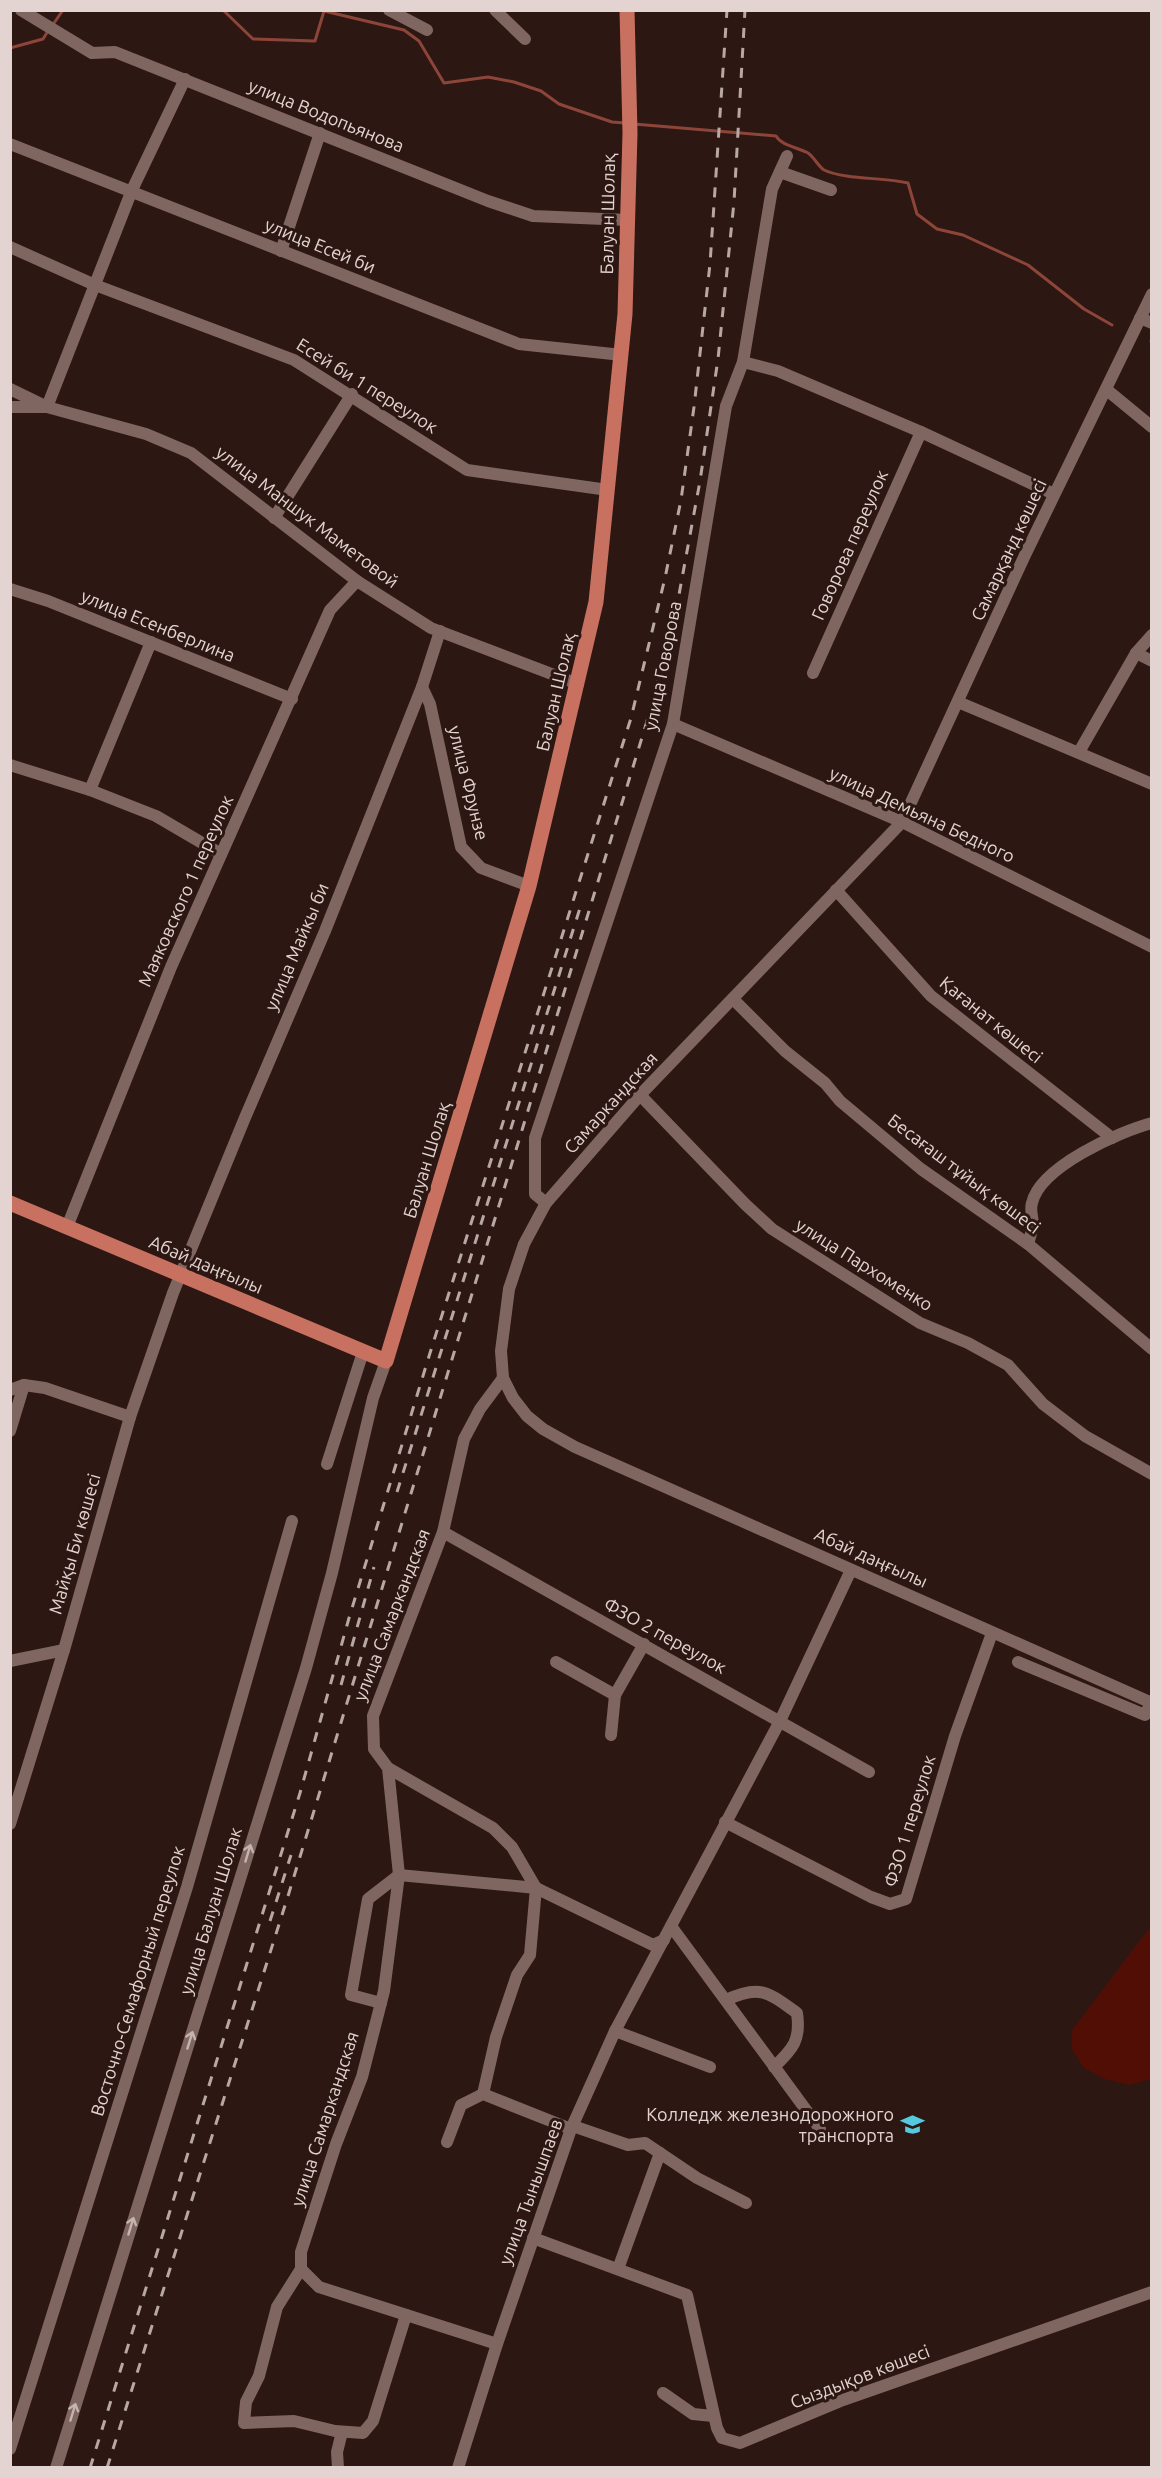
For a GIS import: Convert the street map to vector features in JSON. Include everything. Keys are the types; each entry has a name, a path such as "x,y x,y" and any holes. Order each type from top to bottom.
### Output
{"main road":[{"name":"Балуан Шолақ","path":"386,1361 530,886 596,602 622,355 630,122 627,10"},
{"name":"Абай даңғылы","path":"10,1203 386,1361"}],"street":[{"name":"улица Водопьянова","path":"21,10 92,53 115,52 488,201 533,216 628,220"},
{"path":"389,10 427,30"},
{"path":"495,10 525,39"},
{"path":"10,407 47,407 132,190 185,79"},
{"path":"281,250 320,133"},
{"name":"улица Есей би","path":"10,144 132,190 519,344 622,355"},
{"name":"улица Говорова","path":"546,1203 535,1194 535,1138 673,724 726,406 743,362 772,189 787,156"},
{"path":"780,172 831,190"},
{"name":"Есей би 1 переулок","path":"10,247 95,285 294,360 352,394 467,470 609,490"},
{"name":"Самарқанд көшесі","path":"902,822 1054,494 1107,390 1146,321 1152,294"},
{"path":"743,362 778,371 921,432 1054,494"},
{"name":"улица Маншук Маметовой","path":"10,388 47,407 146,434 191,453 357,581 431,628 578,684"},
{"path":"1107,390 1152,427"},
{"path":"274,518 352,394"},
{"name":"Говорова переулок","path":"813,673 921,432"},
{"name":"Маяковского 1 переулок","path":"67,1227 171,967 330,610 357,581"},
{"name":"улица Есенберлина","path":"10,589 48,601 292,699"},
{"name":"улица Майкы би","path":"180,1275 325,931 422,687 440,631"},
{"path":"1079,752 1136,653 1152,635"},
{"path":"90,790 151,642"},
{"path":"1136,653 1152,661"},
{"name":"улица Фрунзе","path":"422,687 430,704 461,847 481,868 530,886"},
{"path":"958,702 1152,784"},
{"name":"улица Демьяна Бедного","path":"673,724 902,822 1152,947"},
{"path":"10,765 90,790 156,816 221,854"},
{"name":"Самаркандская","path":"575,1447 543,1430 527,1416 513,1398 503,1378 501,1351 509,1289 524,1244 546,1203 640,1095 902,822"},
{"name":"Қағанат көшесі","path":"836,890 931,996 1112,1138"},
{"name":"Бесағаш тұйық көшесі","path":"734,999 785,1051 825,1083 840,1101 921,1169 1028,1244 1152,1349"},
{"name":"улица Пархоменко","path":"640,1095 721,1180 772,1229 920,1323 968,1343 1008,1365 1043,1404 1085,1436 1152,1474"},
{"path":"1028,1244 1033,1224 1031,1204 1037,1189 1052,1174 1112,1138 1152,1124"},
{"name":"Майқы Би көшесі","path":"10,1824 64,1650 130,1417 180,1275"},
{"path":"327,1464 363,1352"},
{"name":"улица Балуан Шолак","path":"56,2468 306,1668 332,1573 373,1398 386,1361"},
{"name":"улица Самаркандская","path":"342,2432 294,2421 244,2423 246,2402 260,2376 277,2307 301,2269 301,2252 336,2144 362,2077 384,1991 399,1875 388,1768 374,1749 373,1716 443,1532 464,1438 480,1409 503,1378"},
{"path":"10,1431 24,1386"},
{"path":"10,1390 24,1386 45,1388 130,1417"},
{"name":"Абай даңғылы","path":"575,1447 1151,1703"},
{"name":"Восточно-Семафорный переулок","path":"10,2449 187,1887 292,1521"},
{"name":"ФЗО 2 переулок","path":"443,1532 869,1772"},
{"path":"381,2003 351,1995 368,1899 399,1875 536,1888 653,1945 663,1940 780,1720 851,1570"},
{"name":"ФЗО 1 переулок","path":"725,1822 871,1897 890,1904 906,1899 955,1736 992,1633"},
{"path":"611,1735 615,1695 644,1644"},
{"path":"10,1661 64,1650"},
{"path":"556,1662 615,1695"},
{"path":"1018,1662 1148,1720 1151,1703"},
{"path":"388,1768 493,1828 512,1847 536,1888 530,1955 517,1975 496,2037 483,2094"},
{"path":"671,1926 820,2129"},
{"name":"улица Тынышпаев","path":"458,2468 497,2344 572,2128 615,2031 663,1940"},
{"path":"726,2000 745,1991 759,1990 797,2013 800,2032 789,2053 774,2067"},
{"path":"615,2031 710,2067"},
{"path":"447,2142 461,2105 483,2094 572,2128 628,2145 645,2143 697,2178 746,2203"},
{"path":"533,2238 618,2269 660,2153"},
{"path":"301,2269 319,2287 497,2344"},
{"name":"Сыздықов көшесі","path":"618,2269 687,2295 713,2416 722,2438 740,2443 843,2400 1152,2292"},
{"path":"338,2468 337,2452 342,2432 363,2433 373,2421 406,2315"},
{"path":"663,2393 693,2414 713,2416"}],"shaded area":[{"path":"1151,1926 1151,2079 1130,2085 1104,2079 1083,2067 1072,2049 1072,2030"}],"waterway":[{"path":"52,26 63,10"},
{"path":"223,10 253,39 315,41 324,11 404,30 419,41 444,83 488,77 514,82 541,91 559,104 612,122 625,123"},
{"path":"10,48 43,39 48,31"},
{"path":"634,124 776,136 786,144 808,153 824,170 854,177 908,183 917,214 937,229 963,235 1028,265 1084,309 1112,325"}],"railway":[{"path":"90,2468 300,1793 349,1618 430,1353 631,718 665,578 681,500 694,407 710,264 727,10"},
{"path":"107,2468 288,1896 651,708 678,600 700,481 718,359 734,202 745,10"},
{"path":"397,1492 580,908"},
{"path":"341,1685 374,1567"},
{"path":"270,1921 291,1855"}],"place":[{"name":"Колледж железнодорожного транспорта","path":"912,2125"}]}
